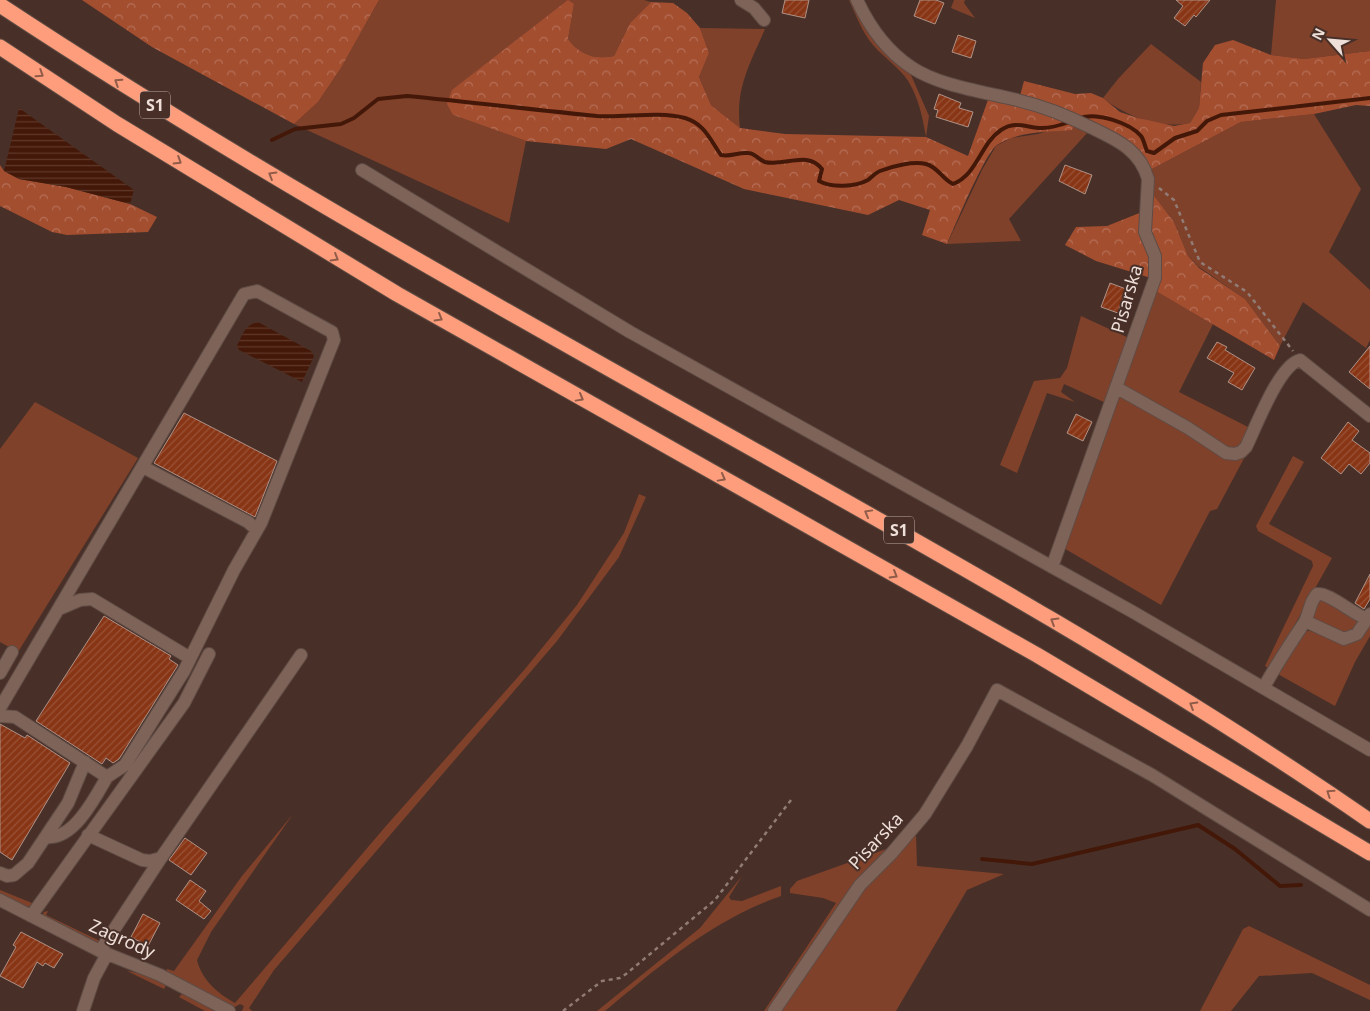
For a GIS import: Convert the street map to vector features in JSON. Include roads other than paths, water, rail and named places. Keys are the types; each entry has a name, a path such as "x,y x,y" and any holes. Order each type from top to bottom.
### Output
{"highway":[{"name":"S1","path":"0,5 140,96 313,201 968,569 1231,727 1370,821"},
{"name":"S1","path":"0,47 117,124 396,294 1037,655 1370,853"}],"street":[{"path":"741,0 754,8 764,20"},
{"name":"Pisarska","path":"857,0 883,41 912,68 931,77 1083,122 1113,137 1131,150 1144,166 1148,179 1145,232 1155,256 1155,278 1052,567"},
{"path":"362,170 630,332 1052,567 1264,687 1370,750"},
{"path":"0,708 244,294 257,292 269,297 332,332 334,340 257,530 177,684 125,764 107,777 89,807 74,826 58,836 47,837"},
{"path":"1117,388 1188,428 1218,449 1235,454 1241,452 1246,447 1287,368 1290,364 1300,360 1370,416"},
{"path":"143,467 248,522 257,530"},
{"path":"71,588 190,658"},
{"path":"1264,687 1295,632 1305,621 1312,600 1321,594 1368,617 1357,634 1344,639 1305,621"},
{"path":"59,609 80,600 92,599"},
{"path":"0,673 12,652"},
{"path":"31,916 184,702 209,654"},
{"path":"83,1011 104,952 161,858 301,655"},
{"name":"Pisarska","path":"774,1011 860,885 891,854 925,814 967,746 997,690 1152,775 1370,910"},
{"path":"9,692 15,717"},
{"path":"0,716 15,717 107,777"},
{"path":"0,874 7,876 19,872 47,837 68,803 85,762"},
{"path":"88,835 142,860 150,861 161,858"},
{"name":"Zagrody","path":"0,900 104,952 167,978 229,1011"}],"waterway":[{"path":"272,140 295,129 341,124 354,118 378,99 407,96 597,116 674,116 685,118 698,124 721,155 750,153 765,162 772,163 809,161 816,163 822,169 819,181 830,185 844,186 857,184 868,180 885,169 915,163 930,166 953,184 968,173 988,143 1006,127 1022,125 1045,128 1069,122"},
{"path":"1080,118 1095,116 1121,123 1136,131 1141,136 1147,151 1154,153 1175,138 1197,131 1207,121 1221,115 1370,98"},
{"path":"982,859 1032,864 1198,825 1235,849 1280,886 1301,885"}]}
